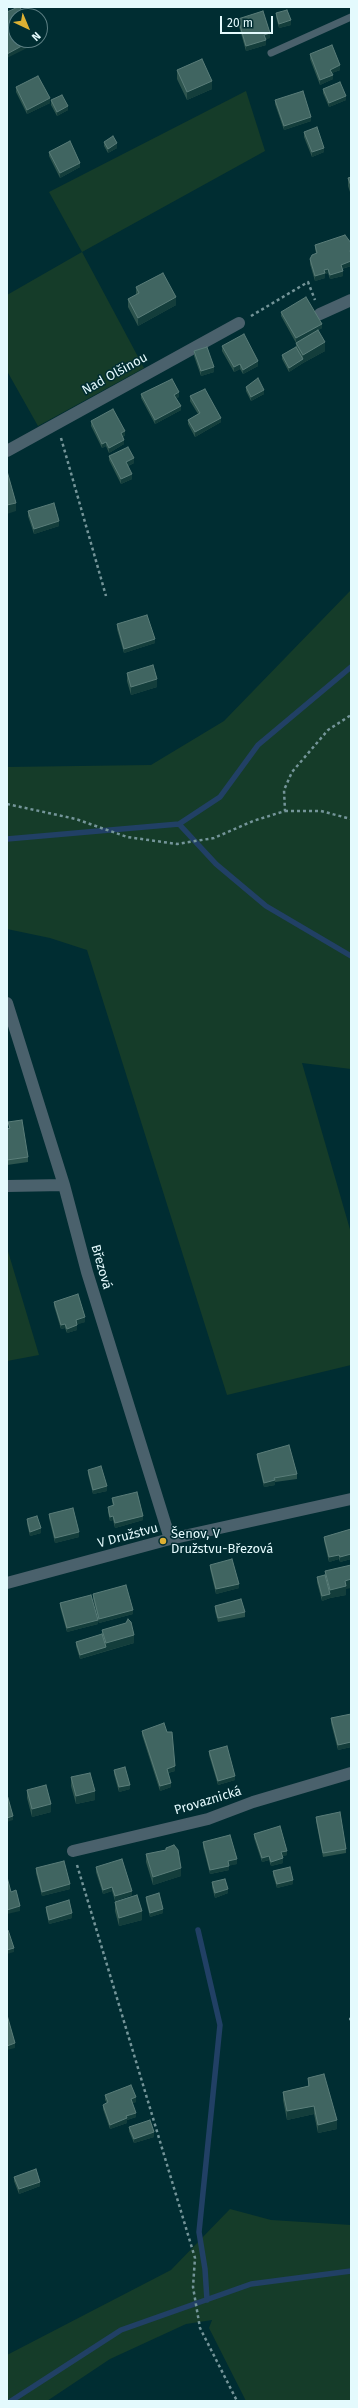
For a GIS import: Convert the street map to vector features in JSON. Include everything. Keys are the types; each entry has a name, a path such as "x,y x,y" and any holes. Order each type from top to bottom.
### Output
{"street":[{"path":"320,314 351,300"},
{"name":"Nad Olšinou","path":"7,451 57,422 239,323"},
{"name":"Březová","path":"7,1003 64,1185 87,1272 170,1539"},
{"path":"7,1186 64,1185"},
{"name":"V Družstvu","path":"7,1583 170,1539 351,1499"},
{"name":"Provaznická","path":"73,1851 208,1819 253,1802 351,1773"}],"lane":[{"path":"271,53 351,17"}],"path":[{"path":"239,323 308,282 320,314"},
{"path":"57,422 106,596"},
{"path":"285,810 284,790 292,772 328,730 351,715"},
{"path":"7,804 76,819 127,837 182,843 208,839 285,810 321,811 351,819"},
{"path":"73,1851 195,2258 193,2287 200,2328 237,2401"}],"green space":[{"path":"246,91 265,151 82,252 49,192"},
{"path":"82,252 144,368 38,426 7,371 7,295"},
{"path":"351,590 351,1069 302,1063 351,1233 351,1365 227,1395 87,950 50,938 7,929 7,767 151,765 224,721"},
{"path":"7,1248 39,1355 7,1361"},
{"path":"230,2209 271,2220 351,2225 351,2401 246,2401 209,2328 212,2320 186,2324 110,2359 47,2401 7,2401 7,2355 171,2270"}],"building":[{"path":"287,10 291,20 279,24 276,13"},
{"path":"263,11 270,33 264,35 266,40 246,46 238,19"},
{"path":"7,12 8,48 18,48 7,54"},
{"path":"332,45 340,65 330,70 333,75 320,80 310,54"},
{"path":"202,59 212,81 187,92 177,70"},
{"path":"38,76 50,98 27,110 16,87"},
{"path":"340,82 346,96 329,103 323,89"},
{"path":"303,91 311,117 284,126 275,100"},
{"path":"62,95 68,106 57,112 51,100"},
{"path":"317,127 324,148 312,152 304,132"},
{"path":"113,136 117,143 108,149 104,142"},
{"path":"70,141 80,163 60,173 49,152"},
{"path":"351,177 351,186 348,178"},
{"path":"345,235 351,243 351,261 341,265 343,271 330,275 328,269 324,270 325,273 315,276 310,259 312,255 317,253 315,245"},
{"path":"163,273 176,297 138,318 128,299 139,293 136,287"},
{"path":"306,297 322,324 296,338 281,312"},
{"path":"318,330 325,342 303,355 296,343"},
{"path":"244,334 258,361 243,370 240,364 234,367 222,346"},
{"path":"207,347 214,367 201,371 194,351"},
{"path":"296,347 303,359 289,368 282,355"},
{"path":"258,378 264,390 251,397 246,387"},
{"path":"172,379 179,392 174,395 181,406 155,420 141,394"},
{"path":"205,389 221,418 195,432 188,420 200,413 190,396"},
{"path":"113,409 125,431 121,433 124,440 109,448 106,442 102,444 91,421"},
{"path":"128,447 134,458 126,462 132,474 121,479 109,456"},
{"path":"7,471 16,503 7,505"},
{"path":"54,503 59,521 34,529 28,511"},
{"path":"147,615 155,639 124,649 117,624"},
{"path":"153,665 157,679 131,687 127,673"},
{"path":"22,1120 28,1157 7,1160 7,1129 10,1128 8,1122"},
{"path":"78,1294 85,1317 76,1320 77,1325 67,1329 65,1324 61,1325 54,1302"},
{"path":"289,1445 297,1474 274,1478 275,1480 264,1483 257,1454"},
{"path":"101,1466 107,1486 93,1490 88,1470"},
{"path":"137,1492 143,1516 115,1523 113,1516 110,1517 108,1507 114,1505 112,1498"},
{"path":"73,1508 79,1532 55,1538 49,1514"},
{"path":"37,1516 41,1528 30,1532 27,1519"},
{"path":"351,1529 351,1554 340,1557 339,1555 329,1557 324,1537"},
{"path":"232,1559 239,1584 216,1589 210,1565"},
{"path":"351,1565 351,1579 345,1581 346,1586 330,1590 325,1571"},
{"path":"325,1575 330,1594 322,1596 317,1577"},
{"path":"126,1585 133,1610 99,1619 93,1594"},
{"path":"91,1595 98,1620 67,1628 60,1603"},
{"path":"241,1599 245,1612 218,1618 215,1606"},
{"path":"128,1619 131,1622 134,1635 106,1643 102,1630 126,1623"},
{"path":"102,1634 106,1647 80,1655 76,1642"},
{"path":"351,1714 351,1742 338,1745 331,1718"},
{"path":"164,1723 167,1732 172,1732 175,1766 167,1769 171,1783 160,1786 142,1731"},
{"path":"227,1746 235,1776 218,1781 209,1751"},
{"path":"125,1767 130,1785 119,1787 114,1770"},
{"path":"90,1773 95,1791 76,1796 71,1777"},
{"path":"46,1785 51,1804 32,1809 27,1790"},
{"path":"8,1798 13,1816 7,1818 7,1799"},
{"path":"340,1812 346,1849 323,1853 316,1817"},
{"path":"280,1826 287,1851 281,1852 283,1858 271,1862 269,1856 262,1858 254,1834"},
{"path":"230,1835 237,1859 228,1861 229,1866 210,1870 203,1842"},
{"path":"174,1845 178,1850 181,1868 153,1877 146,1854 166,1850 166,1848"},
{"path":"122,1859 132,1891 115,1896 112,1887 103,1890 96,1867"},
{"path":"64,1861 70,1884 42,1892 36,1868"},
{"path":"290,1867 293,1880 277,1884 273,1871"},
{"path":"7,1877 11,1892 16,1890 20,1906 7,1910"},
{"path":"225,1879 228,1889 215,1893 212,1882"},
{"path":"159,1893 163,1909 150,1913 146,1897"},
{"path":"137,1895 142,1911 119,1918 115,1902"},
{"path":"69,1900 72,1913 49,1920 46,1907"},
{"path":"7,1930 14,1948 7,1950"},
{"path":"7,2015 15,2043 7,2046"},
{"path":"324,2074 337,2120 318,2125 314,2106 287,2111 283,2092 309,2086 308,2078"},
{"path":"131,2085 136,2097 131,2099 136,2113 126,2116 127,2118 110,2125 103,2105 108,2102 105,2095"},
{"path":"150,2120 154,2132 134,2139 129,2127"},
{"path":"36,2169 40,2182 19,2189 14,2177"}],"waterway":[{"path":"179,824 220,797 258,745 351,667"},
{"path":"7,839 179,824 216,864 266,906 351,956"},
{"path":"198,1930 220,2025 199,2232 205,2269 207,2300"},
{"path":"11,2401 121,2330 251,2284 351,2271"}],"place":[{"name":"Šenov, V Družstvu-Březová","path":"163,1541"}]}
